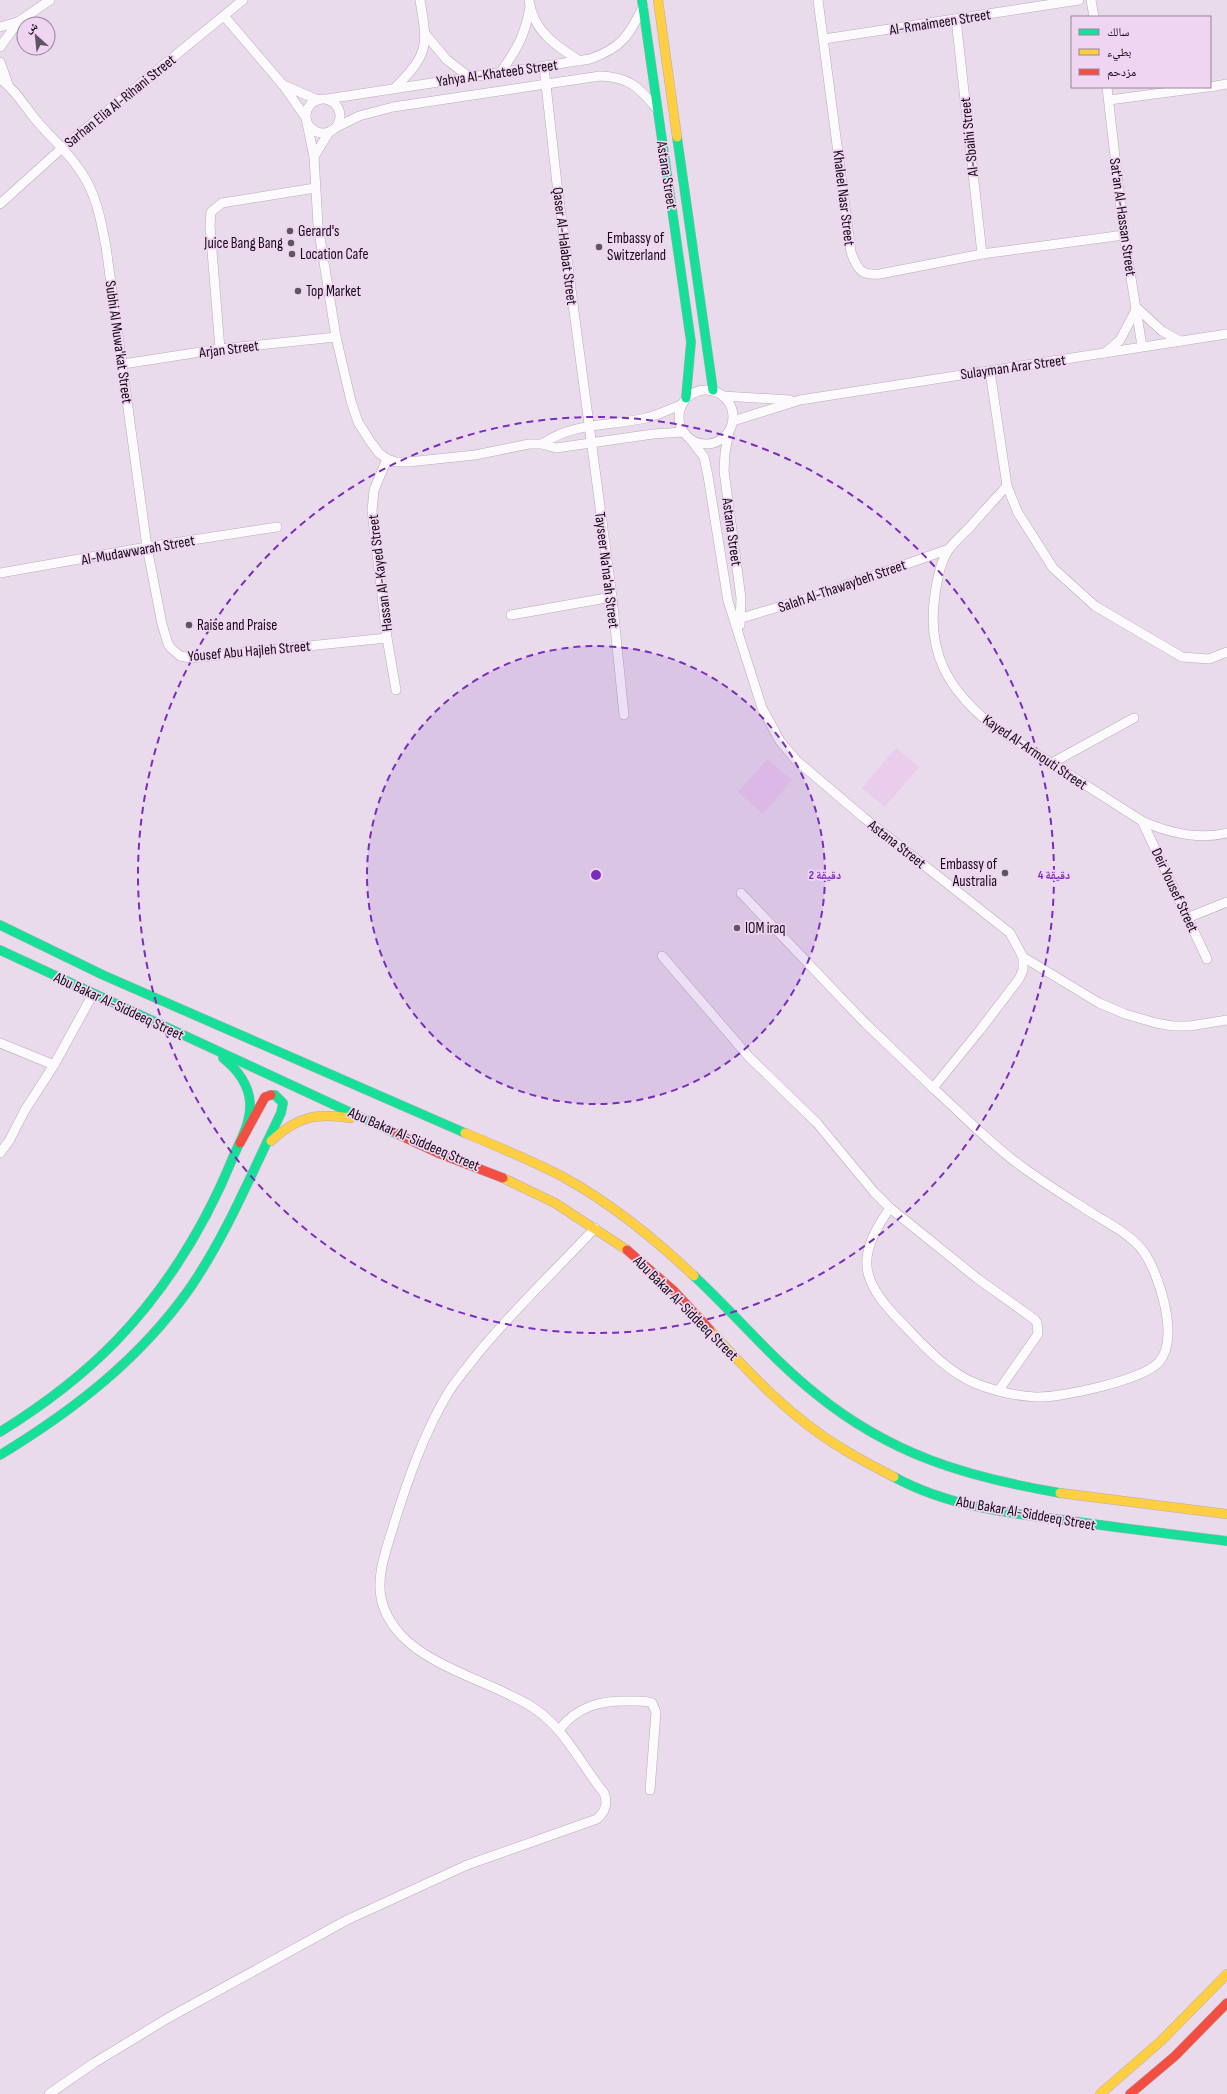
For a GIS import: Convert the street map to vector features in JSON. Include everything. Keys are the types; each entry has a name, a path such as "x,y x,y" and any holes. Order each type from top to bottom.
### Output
{"main road":[{"name":"Astana Street","path":"658,0 687,213 714,390"},
{"name":"Astana Street","path":"642,4 690,342 684,401"},
{"name":"Abu Bakar Al-Siddeeq Street","path":"0,925 103,975 539,1165 590,1193 628,1218 674,1256 817,1396 864,1430 917,1458 952,1470 1006,1484 1227,1514"},
{"name":"Abu Bakar Al-Siddeeq Street","path":"0,950 438,1153 481,1168 535,1192 595,1228 637,1258 674,1291 734,1356 795,1414 842,1450 904,1483 952,1501 1004,1513 1227,1541"},
{"path":"0,1432 36,1410 88,1368 118,1339 169,1278 199,1233 240,1143 249,1115 250,1104 247,1088 234,1066 210,1047"},
{"path":"0,1455 45,1429 72,1410 109,1380 155,1333 190,1287 210,1254 249,1181 283,1108 283,1103 275,1095 270,1095 262,1101 240,1143"},
{"path":"262,1151 285,1128 302,1118 324,1115 366,1120"},
{"path":"1100,2094 1161,2041 1227,1974"},
{"path":"1130,2094 1175,2056 1227,2003"}],"street":[{"path":"27,16 50,0"},
{"name":"Sarhan Elia Al-Rihani Street","path":"0,204 62,148 243,0"},
{"path":"394,88 419,59 426,35 420,0"},
{"name":"Khaleel Nasr Street","path":"818,0 850,252 857,266 862,272 869,275 880,274 982,254 1124,235"},
{"name":"Al-Rmaimeen Street","path":"824,39 1079,0"},
{"path":"1091,0 1094,16"},
{"path":"529,3 543,34 557,46 580,61"},
{"path":"501,72 521,42 526,28 529,3"},
{"name":"Yahya Al-Khateeb Street","path":"322,99 354,96 468,76 580,61 608,52 622,42 633,28 642,4"},
{"path":"224,16 283,85 314,131 319,133 332,130"},
{"name":"Al-Sbaihi Street","path":"956,19 982,254"},
{"path":"0,27 16,23"},
{"path":"0,46 16,25"},
{"path":"426,35 447,60 468,76"},
{"path":"0,62 8,84"},
{"name":"Qaser Al-Halabat Street","path":"544,66 557,184 589,426"},
{"name":"Yahya Al-Khateeb Street","path":"332,130 359,116 393,107 600,76 613,77 636,86 657,109"},
{"path":"0,79 8,84"},
{"name":"Subhi Al Muwa'kat Street","path":"8,84 38,122 62,148 87,182 100,216 123,364 146,547"},
{"path":"1211,87 1227,84"},
{"path":"283,85 336,104 340,114 340,119 314,156"},
{"name":"Sat'an Al-Hassan Street","path":"1106,88 1109,100 1124,235 1142,346"},
{"path":"1109,100 1199,88"},
{"path":"322,99 310,105 306,120 314,156 318,224 336,337 343,370 358,422 374,447 387,459 396,462 429,461 542,444 556,448 653,434 683,432"},
{"path":"220,349 210,226 211,212 222,203 315,188"},
{"path":"1105,353 1120,340 1136,308 1162,331 1180,341"},
{"name":"Sulayman Arar Street","path":"733,421 800,400 1227,334"},
{"name":"Arjan Street","path":"123,364 220,349 336,337"},
{"path":"990,370 1007,486 1018,513 1045,558 1078,593 1094,606 1182,657 1203,659 1224,654"},
{"path":"542,444 554,436 589,426 647,418 684,401 694,392 704,390 714,390 723,396 731,407 733,421 729,431 722,439 712,444 701,444 691,440 683,432 679,424 678,414 684,401"},
{"name":"Sulayman Arar Street","path":"723,396 800,400"},
{"name":"Tayseer Na'na'ah Street","path":"589,426 612,597 624,715"},
{"name":"Astana Street","path":"729,431 725,448 724,471 741,598 738,620 739,632 762,708 786,751 863,817 1010,933 1022,957"},
{"name":"Astana Street","path":"691,440 704,457 719,534 728,601 738,620"},
{"name":"Hassan Al-Kayed Street","path":"387,459 374,490 372,511 387,638 396,690"},
{"name":"Kayed Al-Armouti Street","path":"1007,486 949,549 938,574 932,621 934,639 942,666 951,683 972,709 993,726 1050,764 1142,821 1160,829 1177,834 1218,835 1227,833"},
{"name":"Al-Mudawwarah Street","path":"0,573 146,547 277,527"},
{"name":"Yousef Abu Hajleh Street","path":"146,547 168,644 175,653 184,658 387,638"},
{"name":"Salah Al-Thawaybeh Street","path":"738,620 825,593 949,549"},
{"path":"511,615 612,597"},
{"path":"1050,764 1134,718"},
{"name":"Deir Yousef Street","path":"1142,821 1207,959"},
{"path":"741,893 865,1023 984,1136 1020,1165 1133,1240 1142,1249 1153,1268 1160,1286 1168,1337 1163,1355 1159,1362 1131,1377 1098,1387 1054,1395 1023,1396 977,1384 943,1363 891,1312 877,1295 870,1283 867,1269 867,1254 870,1241 876,1228 890,1208"},
{"path":"1187,918 1227,902"},
{"path":"662,956 749,1057 817,1123 859,1175 890,1208 978,1279 1030,1316 1037,1324 1038,1334 998,1390"},
{"path":"1022,957 1099,1003 1132,1016 1156,1023 1184,1026 1227,1020"},
{"path":"933,1088 1019,979 1023,970 1022,957"},
{"path":"0,1152 9,1141 25,1110 54,1065 93,994"},
{"path":"0,1043 54,1065"},
{"path":"49,2094 94,2063 168,2018 347,1920 467,1865 597,1818 605,1810 606,1798 604,1793 559,1730 529,1705 427,1655 410,1644 396,1629 385,1612 380,1596 379,1584 392,1529 408,1481 427,1436 449,1392 510,1316 595,1228"},
{"path":"559,1730 574,1714 599,1703 612,1700 646,1701 652,1703 656,1712 650,1790"}],"shaded area":[{"path":"896,748 919,767 885,807 862,788"},
{"path":"767,759 792,780 763,814 738,792"}],"traffic: fast":[{"path":"642,0 691,342 686,398"},
{"path":"677,137 713,390"},
{"path":"0,925 103,975 465,1133"},
{"path":"0,950 397,1134"},
{"path":"0,1432 61,1390 103,1354 135,1320 169,1277 184,1254 223,1181 249,1117 250,1103 245,1084 233,1067 223,1058"},
{"path":"0,1455 54,1420 104,1381 150,1338 171,1314 190,1288 216,1246 281,1113 283,1103 275,1095 271,1095"},
{"path":"694,1276 784,1366 816,1394 844,1415 873,1433 902,1448 962,1471 1026,1487 1060,1493"},
{"path":"894,1477 916,1488 938,1496 984,1508 1134,1530 1227,1541"}],"traffic: slow":[{"path":"658,0 677,137"},
{"path":"271,1141 290,1126 308,1118 317,1116 351,1118"},
{"path":"465,1133 541,1166 565,1178 600,1199 664,1249 694,1276"},
{"path":"503,1178 555,1203 627,1250"},
{"path":"710,1330 756,1379 806,1424 849,1453 894,1477"},
{"path":"1060,1493 1227,1514"},
{"path":"1100,2094 1161,2041 1227,1974"}],"traffic: jam":[{"path":"240,1143 265,1097 271,1095"},
{"path":"397,1134 438,1153 503,1178"},
{"path":"627,1250 674,1291 710,1330"},
{"path":"1130,2094 1175,2056 1227,2003"}],"place":[{"name":"Gerard's","path":"290,231"},
{"name":"Juice Bang Bang","path":"291,243"},
{"name":"Embassy of Switzerland","path":"599,247"},
{"name":"Location Cafe","path":"292,254"},
{"name":"Top Market","path":"298,291"},
{"name":"Raise and Praise","path":"189,625"},
{"name":"Embassy of Australia","path":"1005,873"},
{"name":"IOM iraq","path":"737,928"}]}
